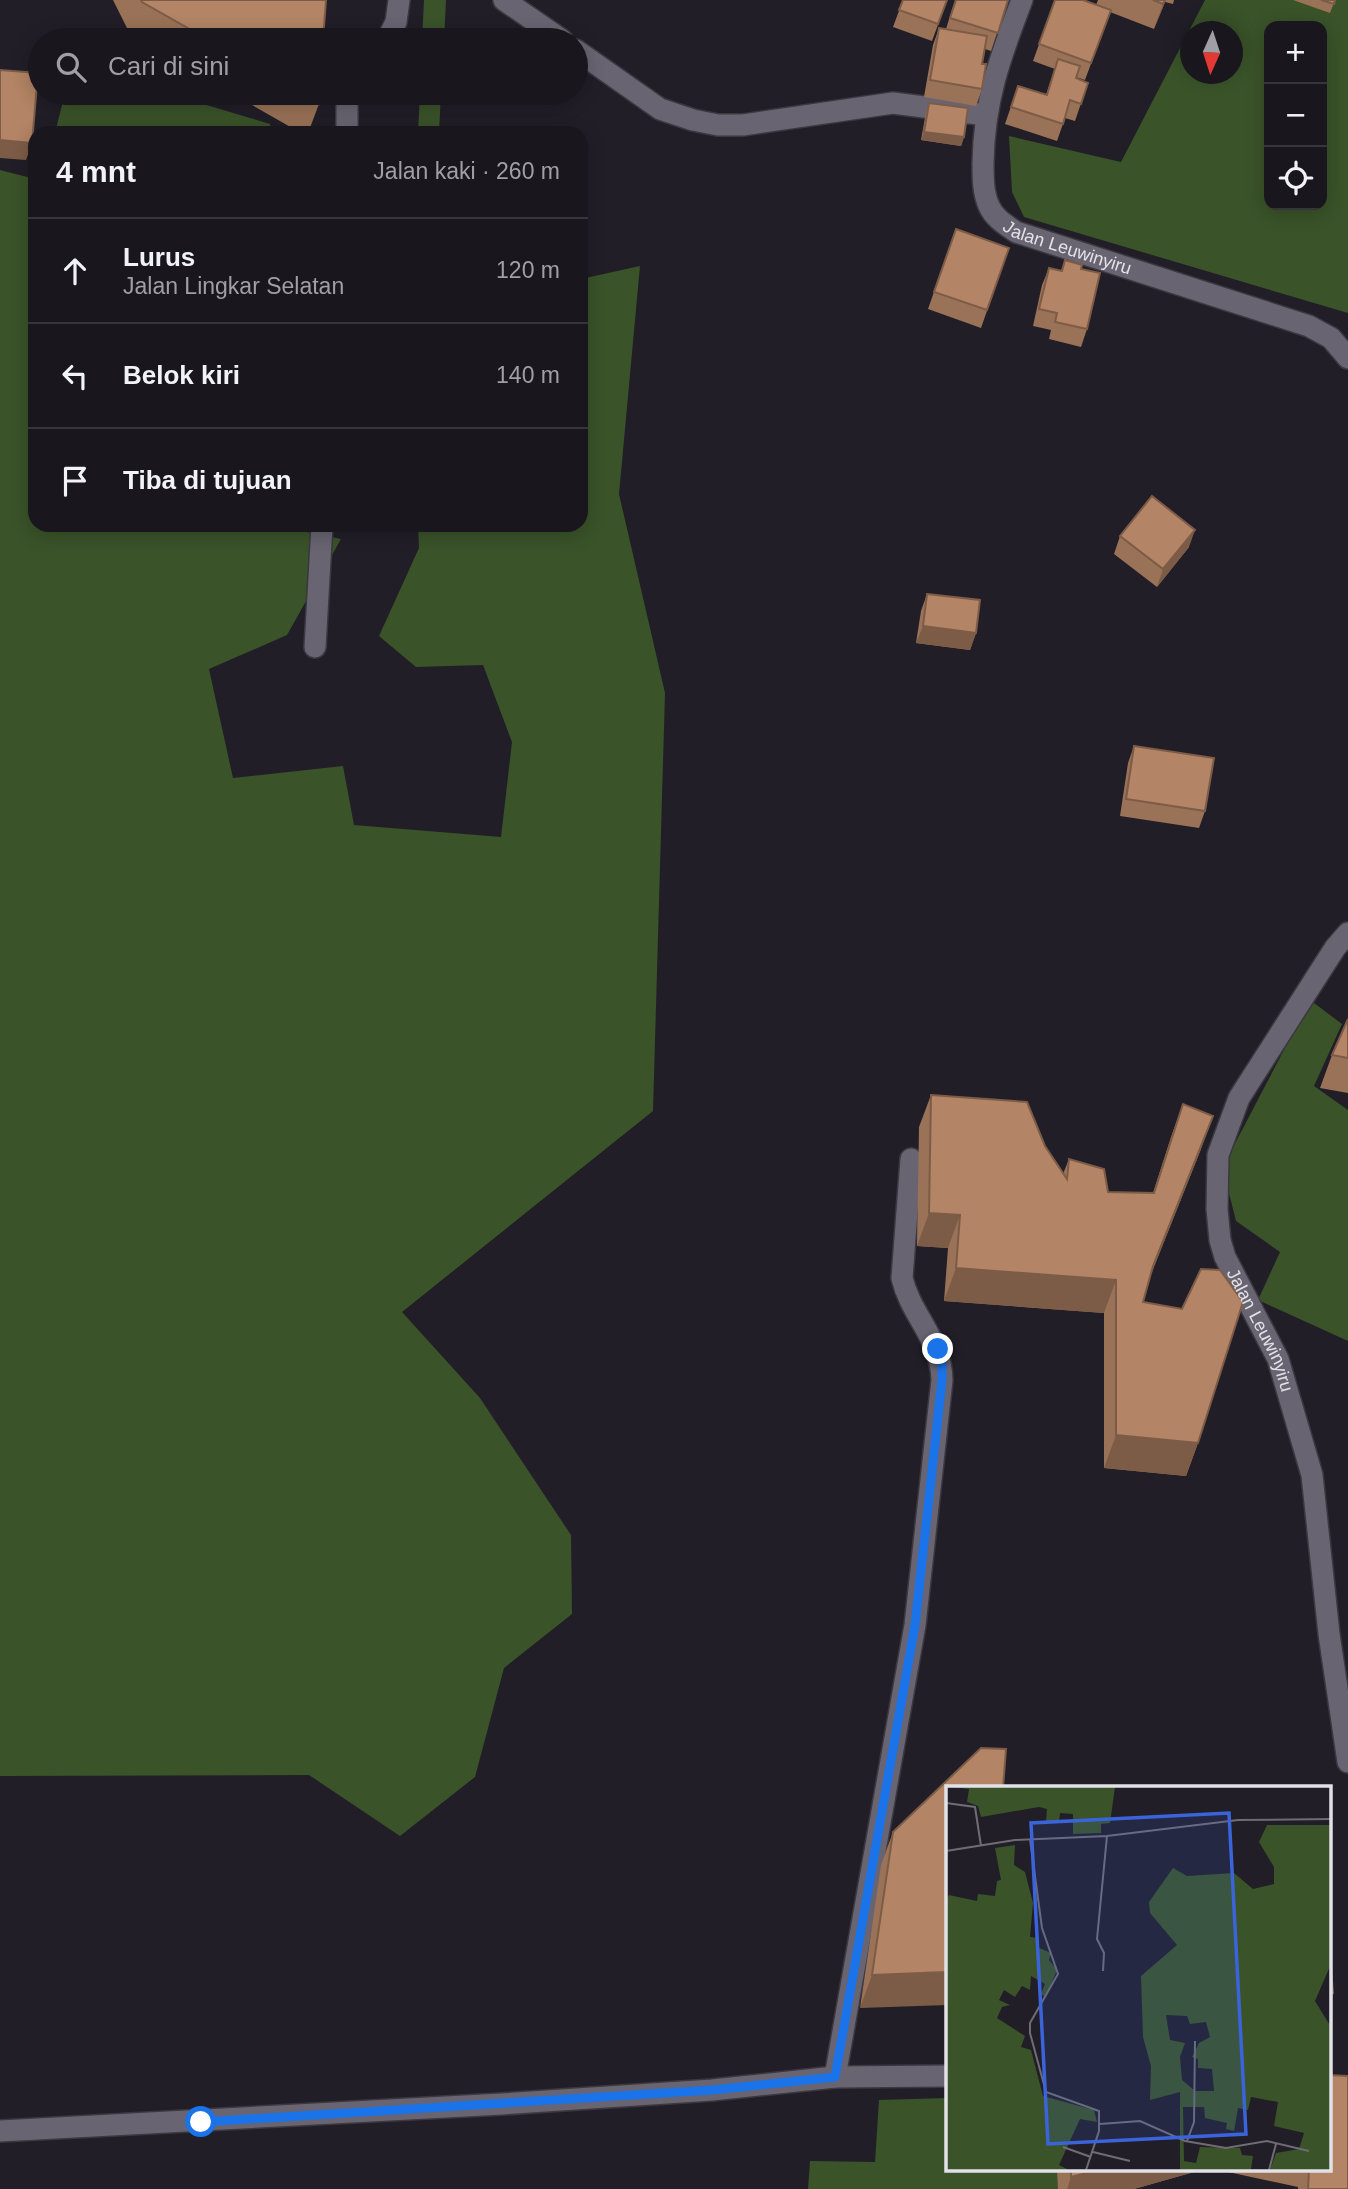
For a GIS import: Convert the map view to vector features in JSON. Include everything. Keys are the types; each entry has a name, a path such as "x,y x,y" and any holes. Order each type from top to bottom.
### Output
{"street":[{"path":"393,28 399,0"},
{"path":"503,0 544,28"},
{"name":"Jalan Leuwinyiru","path":"1022,0 996,70 986,115 983,186 989,208 1000,221 1016,232 1309,326 1331,338 1348,358"},
{"path":"588,58 660,109 718,125 743,125 893,103 986,115"},
{"path":"347,105 347,126"},
{"path":"314,647 322,532"},
{"name":"Jalan Leuwinyiru","path":"1348,933 1335,948 1239,1098 1218,1155 1217,1209 1220,1240 1225,1257 1278,1360 1312,1475 1329,1633 1348,1762"},
{"path":"835,2077 915,1625 942,1380 942,1363 938,1349 905,1292 902,1278 911,1159"},
{"path":"0,2131 502,2104 712,2090 835,2077 946,2076"}],"green space":[{"path":"424,0 446,0 445,28 423,28"},
{"path":"1205,0 1348,0 1348,313 1024,217 1012,192 1009,136 1121,162 1180,48 1180,84 1243,84 1243,21 1194,21"},
{"path":"62,105 206,105 270,124 270,126 57,126"},
{"path":"419,105 440,105 439,126 418,126"},
{"path":"0,170 28,177 28,532 307,532 341,539 287,635 209,669 233,778 343,766 354,825 501,837 512,742 483,665 416,667 379,636 419,548 418,532 588,532 588,277 640,266 619,494 665,693 653,1111 402,1312 480,1398 571,1535 572,1614 504,1668 475,1777 400,1836 309,1775 0,1776"},
{"path":"1310,1000 1342,1024 1314,1086 1348,1110 1348,1341 1258,1300 1280,1252 1236,1221 1227,1185 1230,1153"},
{"path":"946,2098 946,2172 1060,2172 1059,2189 808,2189 810,2161 875,2162 879,2100"}],"building":[{"path":"141,0 326,0 324,28 188,28"},
{"path":"903,0 947,0 938,24 899,10"},
{"path":"956,0 1008,0 998,33 950,18"},
{"path":"1055,0 1083,0 1111,10 1091,63 1039,44"},
{"path":"939,28 987,36 982,64 986,64 982,89 930,80"},
{"path":"1058,59 1080,66 1076,78 1088,83 1081,104 1070,100 1063,124 1011,107 1018,86 1047,95"},
{"path":"0,70 28,72 28,105 35,105 33,126 28,126 28,143 0,140"},
{"path":"929,103 968,108 964,137 924,132"},
{"path":"956,229 1009,248 987,310 934,292"},
{"path":"1065,260 1082,265 1081,269 1100,273 1087,329 1055,322 1057,313 1039,309 1049,268 1062,271"},
{"path":"1152,496 1195,530 1163,569 1120,536"},
{"path":"927,594 980,600 976,633 923,626"},
{"path":"1134,746 1214,758 1205,811 1126,799"},
{"path":"1348,1019 1348,1058 1332,1055"},
{"path":"931,1095 1027,1102 1045,1146 1067,1179 1069,1159 1104,1169 1108,1192 1154,1193 1183,1104 1213,1116 1153,1266 1143,1302 1182,1309 1201,1269 1220,1270 1243,1302 1198,1443 1116,1435 1116,1280 956,1268 960,1215 929,1213"},
{"path":"981,1748 1006,1749 1003,1786 946,1786 946,1972 872,1975 893,1832"},
{"path":"1330,1956 1333,1993 1330,1993"},
{"path":"1330,2075 1348,2076 1348,2189 1308,2189 1309,2172 1330,2172"},
{"path":"1071,2172 1090,2172 1071,2177"}],"route":[{"path":"201,2122 712,2090 835,2077 915,1625 942,1380 942,1363 938,1349"}]}
